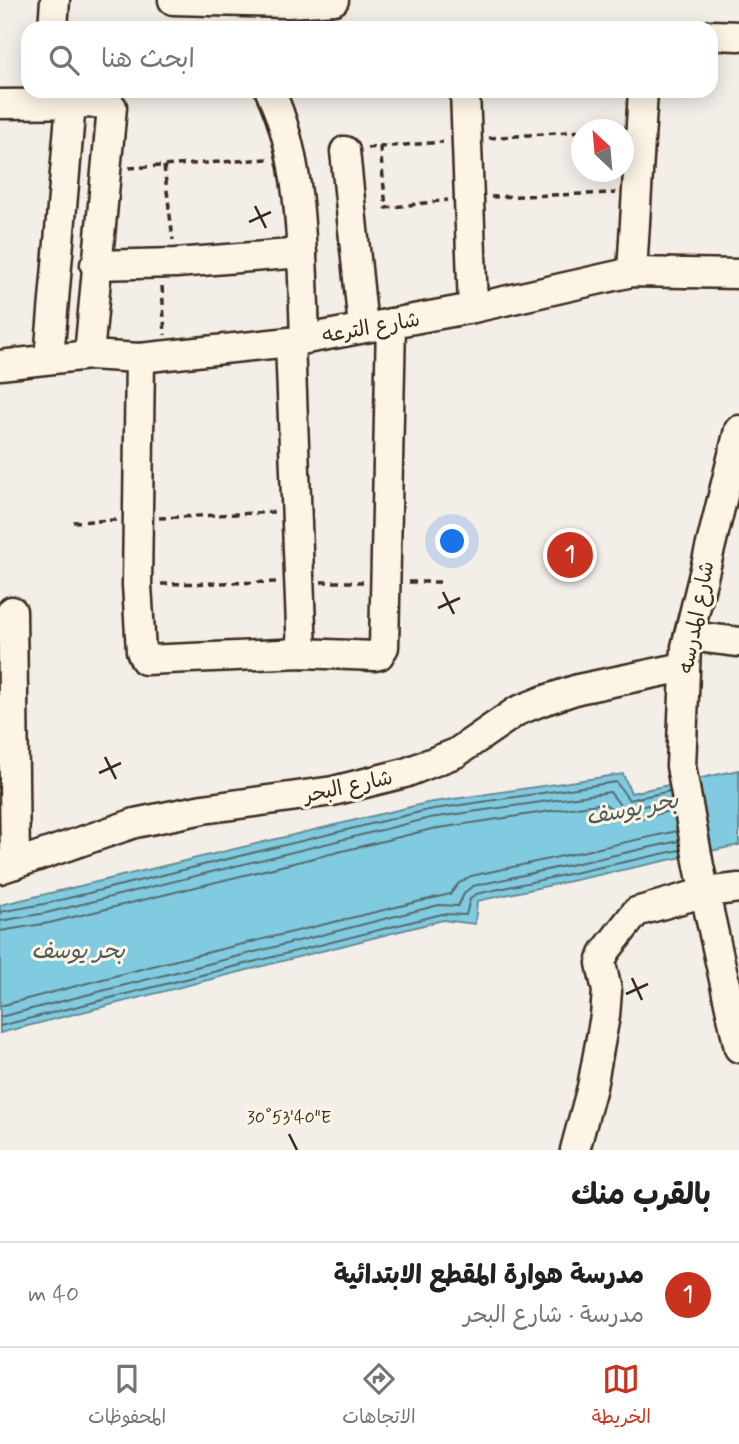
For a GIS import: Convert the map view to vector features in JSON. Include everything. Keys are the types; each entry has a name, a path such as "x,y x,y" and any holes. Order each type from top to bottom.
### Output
{"street":[{"path":"54,21 55,0"},
{"path":"176,0 233,2 274,9 334,0"},
{"path":"718,35 739,36"},
{"path":"273,98 281,115 290,158 302,253 297,341 298,582 302,653"},
{"path":"465,98 473,308"},
{"path":"632,272 643,98"},
{"path":"49,358 55,99"},
{"path":"0,104 55,99 107,103 112,107 95,265 89,355"},
{"path":"345,151 363,327"},
{"path":"95,265 168,263 302,253"},
{"name":"شارع الترعه","path":"0,365 89,355 153,356 297,341 473,308 632,272 739,274"},
{"path":"153,356 138,519 137,585 141,651 149,662 302,653 368,657 379,655 384,647 391,323"},
{"name":"شارع المدرسه","path":"739,430 689,636 684,667 681,766 702,879 739,1048"},
{"path":"7,867 12,611"},
{"path":"689,636 739,642"},
{"name":"شارع البحر","path":"7,867 135,823 203,809 332,791 405,773 456,753 517,711 542,701 578,689 684,667"},
{"path":"575,1150 592,1087 605,1016 607,991 601,963 604,952 636,912 702,879 739,888"}],"path":[{"path":"380,147 386,208 468,198 639,192"},
{"path":"104,170 290,158"},
{"path":"153,356 168,263 163,166"},
{"path":"73,522 297,511"},
{"path":"137,585 298,582"}],"water":[{"name":"بحر يوسف","path":"739,770 739,845 477,901 475,924 443,920 0,1033 0,905 427,803 623,774 631,793"}],"place":[{"name":"مدرسة هوارة المقطع اﻻبتدائية","path":"570,555"}]}
